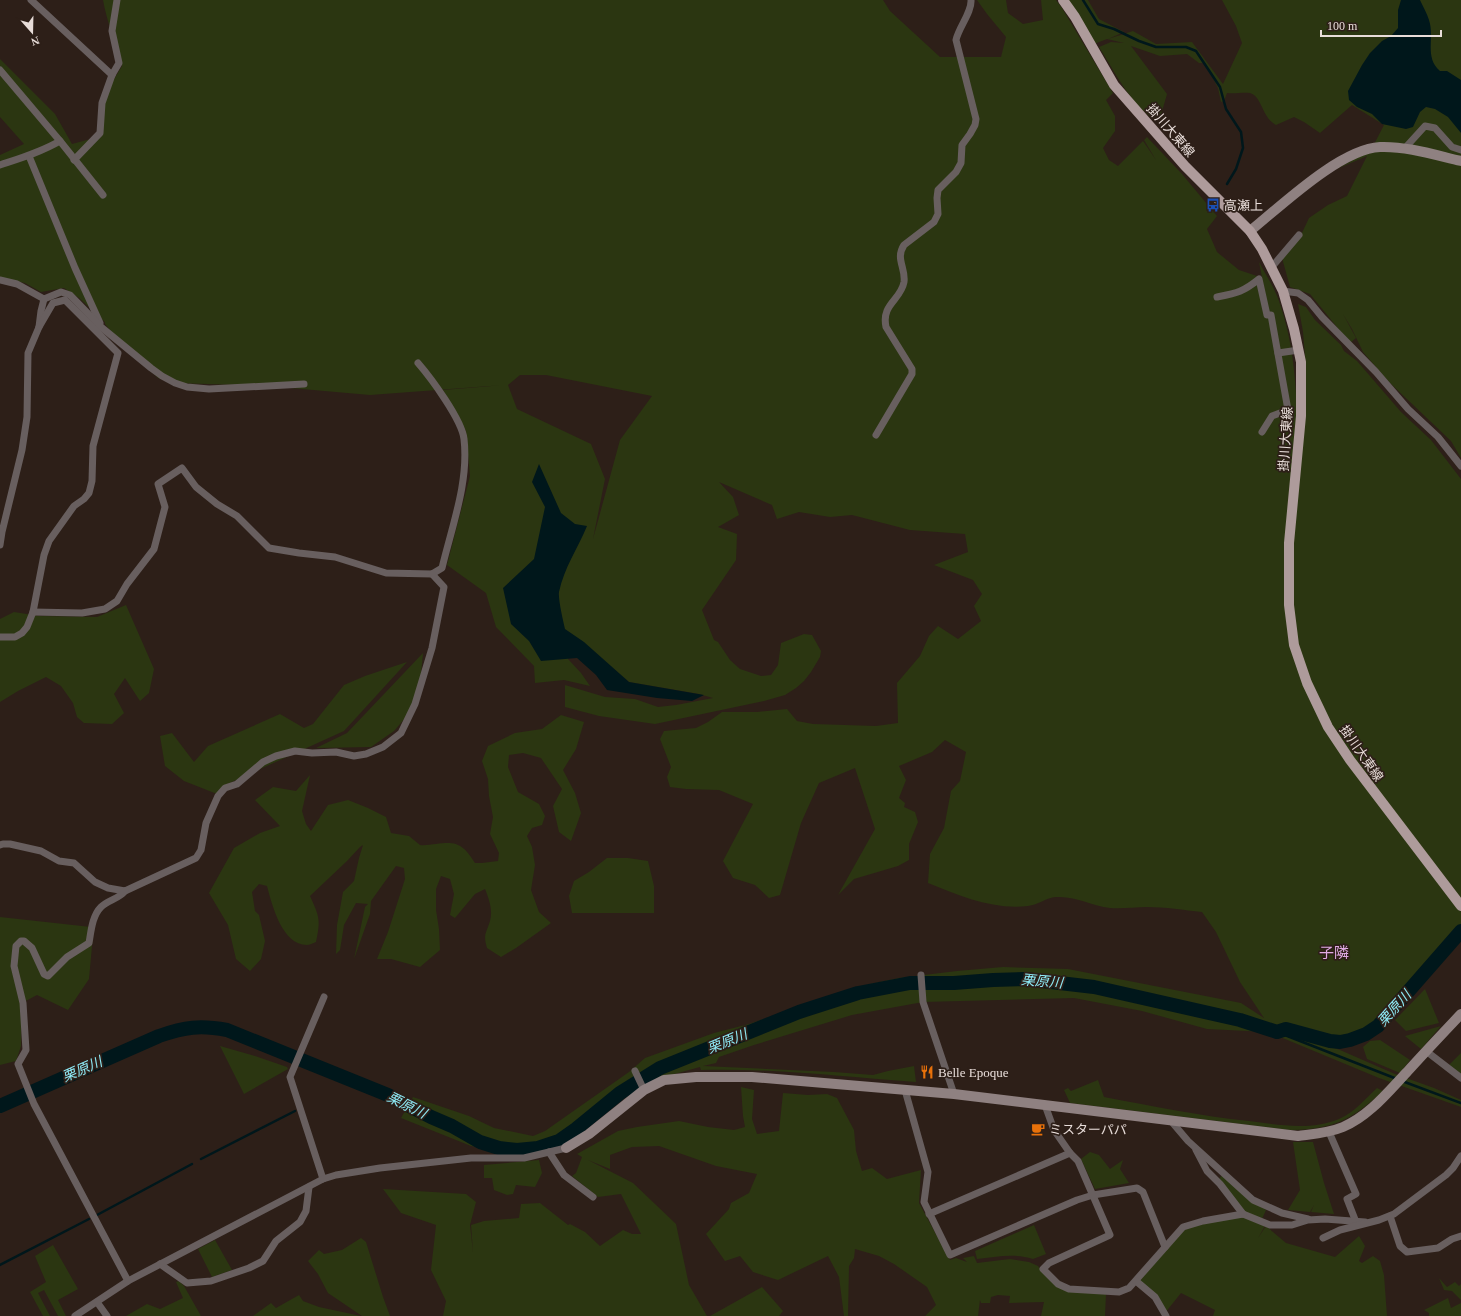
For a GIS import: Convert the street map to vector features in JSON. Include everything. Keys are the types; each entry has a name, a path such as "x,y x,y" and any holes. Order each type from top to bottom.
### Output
{"main road":[{"name":"掛川大東線","path":"1063,0 1114,85 1185,166 1250,231 1262,249 1282,291 1294,329 1301,362 1301,416 1289,543 1289,605 1294,645 1306,683 1328,727 1350,760 1461,906"}],"street":[{"path":"31,0 112,75"},
{"path":"74,160 100,133 102,103 112,75 119,63 112,31 117,0"},
{"path":"876,435 912,374 912,369 886,327 884,320 886,311 904,283 900,250 904,245 934,222 938,214 938,190 956,172 961,163 962,145 975,125 976,119 956,40 971,0"},
{"path":"0,70 103,195"},
{"path":"1405,148 1426,126 1435,128 1452,147 1461,150"},
{"path":"0,165 29,156 60,141"},
{"path":"1250,231 1305,185 1343,159 1366,149 1380,147 1405,148 1461,161"},
{"path":"29,156 101,327"},
{"path":"1271,268 1299,235"},
{"path":"1217,297 1238,293 1248,289 1259,279 1267,315 1271,315 1288,410 1272,416 1262,432"},
{"path":"0,280 17,284 44,299"},
{"path":"1282,291 1298,292 1308,300 1322,317 1376,372 1408,409 1438,436 1461,466"},
{"path":"44,299 61,292 70,295 101,327 162,376 187,387 209,389 304,384"},
{"path":"39,327 44,299"},
{"path":"0,545 22,450 27,417 28,353 39,327 53,303 65,300 118,353 93,446 92,481 89,493 84,500 74,506 49,541 44,555 30,621 22,633 15,637 0,637"},
{"path":"1278,353 1298,350"},
{"path":"33,612 82,613 105,609 118,601 127,584 154,549 165,507 158,484 182,468 196,487 217,504 237,516 269,548 299,553 335,556 386,573 432,574 442,568 459,500 464,472 464,438 457,418 418,364"},
{"path":"128,1281 34,1104 18,1064 26,1050 23,1003 14,966 16,946 21,941 27,943 32,948 44,974 48,976 67,957 89,943 94,919 101,906 122,896 125,891 196,858 201,850 206,823 218,796 225,788 237,784 263,762 276,756 295,751 312,753 336,752 354,756 366,754 383,747 401,733 415,704 432,648 444,587 432,574"},
{"path":"0,845 10,844 41,851 59,861 74,863 95,882 108,888 125,891"},
{"path":"921,975 923,1002 954,1094"},
{"path":"323,1179 290,1077 324,997"},
{"path":"76,1316 128,1281 323,1179 336,1175 380,1168 471,1158 524,1158 566,1148 589,1134 643,1087 664,1080 696,1077 752,1077 954,1094 1170,1121 1245,1128 1298,1136 1329,1132 1342,1128 1356,1120 1369,1110 1395,1085 1461,1014"},
{"path":"1426,1051 1461,1078"},
{"path":"635,1071 643,1087"},
{"path":"906,1090 928,1172 924,1202 950,1255 1077,1200 1093,1195 1137,1188 1143,1192 1165,1247"},
{"path":"1045,1105 1054,1130 1070,1153 1078,1161 1110,1235 1049,1263 1043,1269 1058,1284 1069,1289 1119,1292 1129,1288 1136,1281 1183,1227 1203,1221 1243,1214"},
{"path":"1170,1121 1193,1146 1253,1200 1282,1213 1308,1220"},
{"path":"1329,1132 1356,1194 1346,1199 1356,1222"},
{"path":"1193,1146 1207,1171 1220,1184 1243,1214 1270,1225 1292,1225 1308,1220 1325,1219 1365,1222"},
{"path":"550,1152 564,1175 593,1197"},
{"path":"929,1214 1070,1153"},
{"path":"1323,1238 1340,1230 1399,1212 1446,1175 1461,1156"},
{"path":"160,1264 186,1283 211,1281 263,1261 276,1241 300,1222 306,1211 309,1187"},
{"path":"1390,1216 1400,1246 1407,1252 1438,1248 1452,1239 1461,1236"},
{"path":"1136,1281 1155,1297 1166,1316"},
{"path":"97,1302 107,1316"}],"green space":[{"path":"103,0 883,0 890,11 940,57 1001,57 1006,37 977,0 1006,0 1008,13 1023,24 1043,20 1041,0 1056,0 1113,93 1106,100 1115,116 1115,131 1103,148 1109,160 1118,166 1143,141 1156,160 1144,140 1147,137 1182,174 1217,216 1207,229 1217,252 1239,270 1257,276 1269,313 1259,262 1275,291 1283,313 1291,347 1296,394 1306,368 1303,332 1298,304 1306,307 1315,320 1341,345 1344,351 1357,361 1401,412 1431,440 1461,479 1461,928 1431,961 1412,978 1395,1001 1364,1033 1339,1039 1279,1024 1303,1033 1322,1044 1461,1100 1461,1107 1379,1078 1268,1032 1207,1029 1142,1011 1074,998 923,1002 852,1015 754,1045 719,1057 716,1063 703,1066 873,1075 914,1066 916,1082 755,1070 701,1070 700,1067 656,1079 624,1098 578,1135 553,1148 535,1152 519,1154 471,1146 401,1118 413,1097 469,1116 494,1128 533,1136 545,1131 629,1072 645,1058 714,1033 749,1024 826,997 870,984 899,978 957,971 1003,967 1068,969 1241,1003 1264,1018 1240,982 1216,932 1202,912 1154,907 1110,908 1064,897 1053,897 1028,906 1002,906 964,897 928,883 930,854 944,828 951,791 960,781 966,752 945,740 932,752 899,766 906,780 899,798 905,803 904,807 915,812 918,822 909,844 909,860 898,866 854,879 838,895 875,829 855,768 819,783 801,823 780,895 769,898 755,885 733,878 723,861 753,804 719,790 670,787 667,777 671,767 660,739 664,731 696,728 722,712 757,712 787,709 797,721 813,724 876,726 898,723 897,683 920,656 929,636 938,626 958,639 981,621 974,606 982,594 973,580 934,565 968,552 965,534 910,530 852,515 830,517 799,512 777,519 772,505 719,482 733,497 739,515 718,527 737,534 736,560 702,610 714,640 718,642 730,660 740,669 761,676 771,675 778,665 781,643 804,634 812,635 821,651 820,657 811,672 804,681 785,695 764,701 655,724 599,716 565,707 565,685 605,697 635,699 658,707 713,698 699,694 629,682 573,636 568,659 581,673 590,686 564,680 535,683 534,666 496,627 486,593 447,565 470,476 466,431 443,390 504,385 370,395 268,386 175,383 158,378 121,343 105,324 105,322 79,298 64,288 41,292 25,283 0,278 0,155 24,144 0,117 0,59 55,114 72,144 102,136 105,94 122,66","holes":["520,375 546,375 652,396 620,440 593,539 605,479 591,444 517,409 508,385"]},
{"path":"1068,0 1088,0 1099,19 1124,32 1108,39 1133,31 1156,44 1192,42 1223,84 1242,43 1236,26 1222,0 1461,0 1461,458 1451,441 1389,382 1363,352 1352,329 1343,314 1356,338 1350,343 1310,294 1290,287 1282,258 1300,237 1309,218 1328,205 1347,196 1367,156 1337,169 1364,154 1369,154 1384,125 1352,105 1320,133 1294,117 1276,125 1271,122 1257,98 1250,93 1227,93 1224,101 1221,102 1218,88 1205,63 1199,63 1187,54 1160,56 1131,46 1167,94 1159,122 1149,116 1132,99 1099,47 1111,42 1124,43 1107,39 1094,44"},
{"path":"126,605 154,669 149,693 140,701 125,678 114,694 124,713 112,724 84,723 77,717 73,703 61,686 46,677 0,702 0,619 14,612 39,616 97,617"},
{"path":"423,653 421,674 414,701 406,717 394,731 371,747 316,748 347,733"},
{"path":"407,662 344,731 225,785 217,794 184,781 165,766 160,736 172,733 194,762 208,746 280,714 304,728 313,724 344,685 365,676"},
{"path":"561,715 584,722 576,749 563,770 575,793 581,813 571,841 559,832 553,806 562,789 541,758 523,753 509,755 508,767 518,792 539,804 545,816 542,825 532,828 527,836 532,847 535,865 531,890 539,912 551,923 501,957 487,948 485,940 490,921 491,909 485,889 475,894 455,918 450,915 454,894 450,879 441,876 436,889 436,910 440,950 420,967 391,959 377,959 388,932 405,879 404,868 396,866 371,901 370,914 354,959 365,907 368,904 356,903 344,925 340,950 336,954 337,925 343,892 354,881 363,845 310,896 319,923 316,942 307,945 298,943 291,938 285,931 275,913 267,886 259,884 252,892 255,911 259,915 265,941 261,959 250,971 236,959 228,925 209,893 234,848 260,833 280,826 255,800 273,787 296,791 310,775 302,811 306,824 311,831 328,805 348,800 386,817 391,833 409,836 420,845 449,843 459,845 467,852 475,863 498,861 499,853 490,834 493,817 489,796 488,779 482,761 488,746 515,733 542,729"},
{"path":"607,858 628,858 648,861 654,886 654,913 572,913 569,896 574,881"},
{"path":"0,917 91,927 93,935 89,979 68,1010 37,995 22,1003 21,1046 16,1061 0,1065"},
{"path":"1425,989 1439,1023 1406,1031 1395,1020"},
{"path":"1441,1026 1421,1049 1405,1036"},
{"path":"1380,1040 1410,1060 1400,1073 1367,1059 1363,1047 1370,1041"},
{"path":"220,1046 255,1056 287,1067 288,1069 244,1094"},
{"path":"1461,1053 1461,1074 1449,1065"},
{"path":"1098,1080 1104,1097 1212,1116 1294,1126 1317,1125 1339,1119 1355,1109 1377,1088 1383,1091 1372,1101 1342,1121 1319,1128 1291,1130 1070,1103 1064,1090 1068,1088 1071,1091"},
{"path":"741,1087 754,1090 752,1119 757,1134 779,1131 783,1093 808,1095 827,1094 837,1098 854,1130 856,1151 862,1171 872,1168 887,1179 921,1170 919,1203 950,1260 956,1258 967,1262 963,1258 974,1256 977,1263 1010,1259 1029,1262 1038,1266 1041,1270 1066,1288 1106,1294 1105,1316 1041,1316 1044,1302 1009,1303 1010,1296 998,1295 991,1297 990,1303 981,1303 980,1300 978,1316 925,1316 936,1305 927,1287 894,1264 879,1256 855,1249 854,1258 849,1266 848,1316 844,1316 839,1277 828,1256 778,1280 753,1272 740,1256 725,1261 706,1234 729,1209 731,1203 749,1193 757,1174 716,1166 659,1146 632,1147 610,1155 610,1169 588,1160 633,1183 676,1224 689,1285 707,1316 443,1316 446,1301 431,1270 436,1225 401,1213 383,1189 466,1194 476,1202 470,1225 473,1252 471,1225 484,1221 519,1218 521,1204 540,1203 568,1225 570,1224 585,1232 600,1246 623,1230 632,1234 641,1234 621,1194 598,1197 572,1176 576,1173 582,1157 577,1154 618,1131 637,1127 679,1121 708,1127 734,1130 745,1127"},
{"path":"1293,1142 1313,1142 1334,1214 1311,1212 1314,1205 1310,1212 1288,1210 1300,1190"},
{"path":"1090,1152 1099,1155 1110,1169 1123,1160 1120,1169 1129,1183 1095,1189 1081,1159"},
{"path":"539,1160 542,1173 535,1187 516,1185 513,1194 507,1195 494,1190 492,1178 484,1178 484,1165"},
{"path":"1223,1174 1266,1210 1262,1219 1245,1213 1219,1179"},
{"path":"1243,1214 1266,1224 1258,1238 1266,1226 1286,1243 1335,1257 1359,1236 1365,1246 1359,1261 1362,1263 1373,1256 1380,1261 1384,1275 1387,1316 1213,1316 1215,1310 1181,1293 1165,1313 1139,1283 1150,1264 1182,1229"},
{"path":"1034,1225 1046,1254 1033,1259 1012,1256 977,1259 975,1251"},
{"path":"361,1238 366,1242 390,1316 362,1316 328,1293 318,1274 308,1261 319,1250 324,1254 342,1250"},
{"path":"215,1240 232,1270 212,1277 198,1249"},
{"path":"53,1245 78,1289 58,1300 66,1316 58,1316 44,1290 38,1293 50,1316 43,1316 30,1292 46,1282 35,1256"},
{"path":"1439,1278 1447,1287 1455,1282 1459,1286 1461,1284 1461,1300 1452,1291 1444,1290"},
{"path":"179,1281 184,1286 201,1316 126,1316 147,1304 160,1309 183,1298 176,1282"},
{"path":"762,1287 783,1311 779,1316 710,1316"},
{"path":"299,1295 303,1301 319,1307 361,1316 253,1316 271,1303 276,1308"},
{"path":"1448,1298 1451,1308 1461,1303 1461,1316 1429,1316 1429,1313 1424,1310"}],"water":[{"path":"1401,0 1420,0 1431,27 1431,53 1435,66 1440,71 1447,71 1461,80 1461,133 1448,117 1435,109 1426,107 1420,112 1413,127 1406,129 1382,124 1372,114 1357,107 1349,100 1348,91 1370,53 1382,41 1391,36 1398,28 1398,10"},
{"path":"539,464 561,513 575,524 587,526 568,566 559,592 565,629 584,642 629,682 704,695 692,701 657,698 607,690 596,675 577,658 541,661 529,641 511,624 503,588 534,559 545,507 532,482"}],"waterway":[{"path":"1083,0 1098,24 1114,29 1156,47 1186,47 1196,51 1220,87 1226,109 1241,132 1243,148 1236,169 1227,184"},
{"name":"栗原川","path":"0,1106 159,1036 185,1029 200,1027 227,1030 388,1095 452,1126 480,1142 499,1148 517,1150 538,1148 559,1141 620,1093 660,1068 799,1012 858,993 910,983 954,983 1025,979 1094,987 1240,1020 1277,1032 1286,1029 1330,1041 1340,1042 1350,1040 1366,1034 1378,1026 1461,931"},
{"path":"1277,1032 1397,1079"},
{"path":"1402,1081 1461,1103"},
{"path":"201,1159 295,1111"},
{"path":"97,1215 192,1164"},
{"path":"0,1265 89,1219"}],"place":[{"name":"高瀬上","path":"1213,205"},
{"name":"Belle Epoque","path":"927,1072"},
{"name":"ミスターパパ","path":"1038,1129"}],"district":[{"name":"子隣","path":"1334,953"}]}
